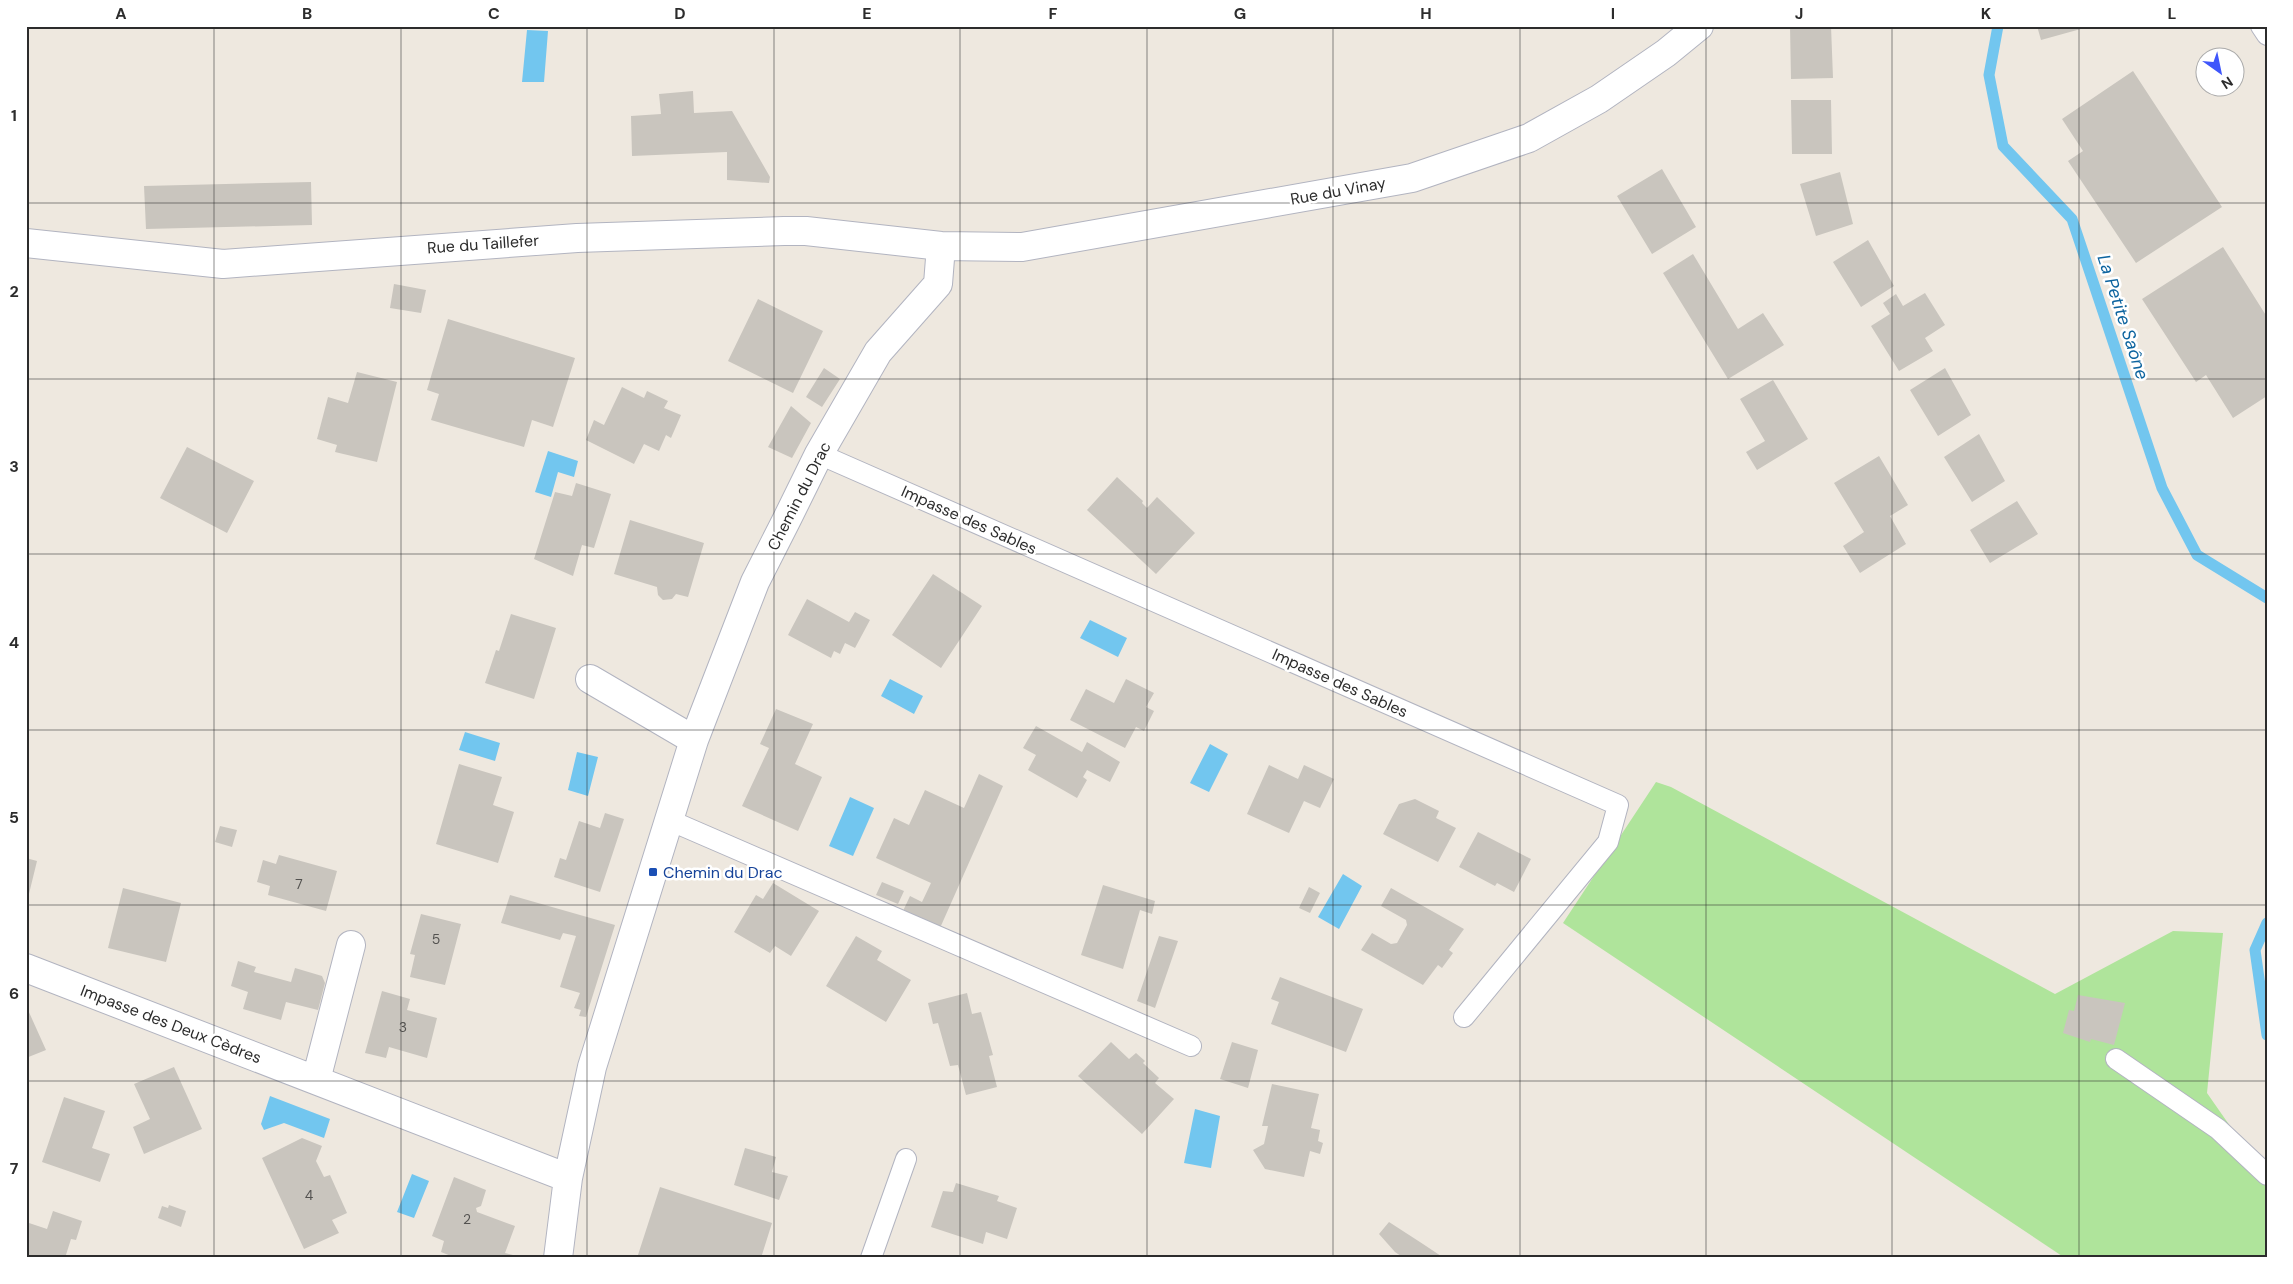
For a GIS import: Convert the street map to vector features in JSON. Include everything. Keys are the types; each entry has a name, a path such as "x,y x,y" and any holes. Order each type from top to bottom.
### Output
{"street":[{"name":"Rue du Vinay","path":"941,246 1022,247 1412,178 1529,138 1599,99 1666,53 1699,26"},
{"name":"Rue du Taillefer","path":"26,243 223,264 577,238 784,231 806,231 941,246"},
{"name":"Chemin du Drac","path":"558,1258 568,1178 592,1067 694,740 755,582 819,454 878,352 938,284 941,246"},
{"path":"590,679 694,740"},
{"path":"316,1080 351,945"},
{"name":"Impasse des Deux Cèdres","path":"26,968 568,1178"}],"lane":[{"path":"2261,26 2267,35"},
{"name":"Impasse des Sables","path":"819,454 1618,805 1608,842 1464,1017"},
{"path":"669,820 1192,1046"},
{"path":"2116,1059 2218,1129 2267,1175"},
{"path":"871,1258 906,1159"}],"green space":[{"path":"1656,782 1671,787 2055,994 2173,931 2223,933 2207,1093 2267,1179 2267,1258 2065,1258 1563,923"}],"water":[{"path":"527,30 548,31 544,82 522,82"},
{"path":"548,451 578,461 574,477 558,472 551,497 535,492"},
{"path":"1090,620 1127,638 1118,657 1080,638"},
{"path":"890,679 923,696 914,714 881,696"},
{"path":"465,732 500,743 495,761 459,750"},
{"path":"1210,744 1228,754 1209,792 1190,783"},
{"path":"577,752 598,757 588,796 568,790"},
{"path":"850,797 874,808 853,856 829,846"},
{"path":"1343,874 1362,886 1339,929 1318,917"},
{"path":"270,1096 330,1119 324,1138 284,1123 264,1130 261,1124"},
{"path":"1195,1109 1220,1116 1211,1168 1184,1163"},
{"path":"412,1174 429,1181 414,1218 397,1212"}],"building":[{"path":"1790,26 1831,26 1833,78 1791,79"},
{"path":"2037,26 2088,26 2088,27 2041,40"},
{"path":"2133,71 2222,207 2136,263 2068,161 2083,151 2062,119"},
{"path":"693,91 694,113 732,111 770,177 769,183 727,180 727,152 632,156 631,116 661,114 659,94"},
{"path":"1791,100 1831,100 1832,154 1792,154"},
{"path":"1662,169 1696,227 1652,254 1617,196"},
{"path":"1840,172 1853,224 1816,236 1800,184"},
{"path":"311,182 312,225 146,229 144,186"},
{"path":"1868,240 1894,286 1861,307 1833,262"},
{"path":"2223,247 2267,317 2267,396 2233,418 2206,375 2196,382 2142,299"},
{"path":"1693,254 1738,329 1763,313 1784,345 1728,379 1663,273"},
{"path":"394,284 426,290 421,313 390,308"},
{"path":"1925,293 1945,325 1925,338 1933,351 1899,371 1871,326 1890,314 1883,303 1896,294 1903,306"},
{"path":"758,299 823,331 793,393 728,361"},
{"path":"448,319 575,358 553,427 532,420 524,447 431,420 439,394 427,390"},
{"path":"824,368 840,379 822,407 806,397"},
{"path":"1945,368 1971,415 1938,436 1910,390"},
{"path":"357,372 397,382 377,462 335,452 337,445 317,439 328,397 348,403"},
{"path":"1773,380 1808,439 1757,470 1746,452 1765,441 1740,399"},
{"path":"622,387 644,398 647,391 668,401 664,408 681,415 671,438 666,435 659,451 644,444 634,464 586,440 594,420 604,425"},
{"path":"791,406 811,423 792,458 768,447"},
{"path":"1979,434 2005,481 1972,502 1944,457"},
{"path":"187,447 254,481 227,533 160,498"},
{"path":"1879,456 1908,505 1890,516 1906,544 1860,573 1843,546 1864,532 1834,483"},
{"path":"1117,477 1143,501 1142,503 1147,508 1157,497 1195,533 1156,574 1087,510"},
{"path":"576,483 611,494 594,548 582,545 573,576 534,559 555,492 572,496"},
{"path":"2017,501 2038,534 1990,563 1970,530"},
{"path":"630,520 704,543 688,597 676,594 672,599 663,600 658,595 657,587 614,574"},
{"path":"933,574 982,606 941,668 892,635"},
{"path":"807,599 849,622 855,612 870,620 855,648 845,643 840,654 834,651 831,658 788,635"},
{"path":"511,614 556,628 534,699 485,683 496,650 499,651"},
{"path":"1126,679 1154,693 1146,707 1154,711 1144,731 1136,727 1125,748 1070,720 1086,689 1114,703"},
{"path":"776,709 813,724 795,764 822,777 798,831 742,806 769,748 760,744"},
{"path":"1036,726 1082,752 1087,742 1120,762 1110,782 1087,770 1083,777 1087,780 1077,798 1028,770 1036,755 1023,748"},
{"path":"459,764 502,777 493,805 514,812 498,863 436,844"},
{"path":"1269,765 1298,779 1304,765 1334,779 1320,808 1304,801 1289,833 1247,814"},
{"path":"979,774 1003,786 940,928 903,911 910,896 922,902 931,883 876,858 894,818 909,825 925,790 964,808"},
{"path":"1415,799 1439,811 1436,818 1456,828 1438,862 1383,834 1399,804"},
{"path":"605,813 624,819 600,892 554,877 560,858 566,860 579,821 600,828"},
{"path":"220,826 237,830 232,847 215,842"},
{"path":"1478,832 1531,859 1514,892 1497,883 1495,886 1459,867"},
{"path":"279,855 337,871 326,911 268,895 270,886 257,882 263,860 276,864"},
{"path":"26,858 37,861 27,902 26,902"},
{"path":"882,882 904,891 898,904 876,895"},
{"path":"773,883 819,911 791,956 775,946 770,953 734,932 756,895 763,899"},
{"path":"1103,885 1155,901 1152,914 1140,910 1123,969 1081,955"},
{"path":"1309,887 1320,893 1310,913 1299,908"},
{"path":"123,888 181,903 166,962 108,948"},
{"path":"1391,888 1464,929 1449,950 1453,953 1442,968 1438,965 1423,985 1361,950 1372,933 1391,944 1397,943 1407,925 1406,920 1381,906"},
{"path":"510,895 615,925 586,1017 579,1016 581,1010 574,1008 580,993 560,987 576,936 563,933 560,940 501,923"},
{"path":"421,914 461,924 445,985 410,977 415,955 410,954"},
{"path":"856,936 882,951 877,960 911,980 886,1022 826,986"},
{"path":"1159,936 1178,941 1155,1008 1137,1001"},
{"path":"238,961 256,967 254,972 291,982 295,968 322,976 325,983 318,1010 286,1002 281,1020 243,1009 248,992 231,986"},
{"path":"1280,977 1363,1009 1346,1052 1271,1024 1279,1002 1271,999"},
{"path":"382,991 410,999 407,1010 437,1018 427,1058 389,1047 386,1058 365,1053"},
{"path":"967,993 972,1014 981,1012 993,1055 989,1056 997,1087 966,1095 958,1065 950,1066 938,1023 933,1024 928,1003"},
{"path":"2078,995 2125,1003 2114,1045 2091,1039 2090,1042 2063,1033 2069,1010 2074,1011"},
{"path":"28,1010 46,1050 26,1058 26,1011"},
{"path":"1111,1042 1129,1059 1136,1053 1145,1061 1143,1063 1159,1078 1155,1083 1174,1099 1142,1134 1078,1076"},
{"path":"1232,1042 1258,1050 1248,1088 1220,1079"},
{"path":"174,1067 202,1129 144,1154 133,1127 150,1119 134,1084"},
{"path":"1272,1084 1319,1094 1311,1128 1320,1130 1318,1141 1323,1143 1320,1154 1310,1151 1304,1177 1265,1169 1253,1150 1264,1144 1268,1126 1262,1126"},
{"path":"64,1097 105,1111 92,1148 110,1154 100,1182 42,1162"},
{"path":"302,1138 322,1146 316,1161 324,1177 330,1175 347,1213 332,1220 339,1233 304,1249 262,1158"},
{"path":"745,1148 776,1157 772,1172 788,1176 779,1200 734,1185"},
{"path":"454,1177 486,1190 481,1206 476,1208 477,1212 515,1226 505,1253 513,1255 512,1258 456,1258 441,1252 444,1241 432,1236"},
{"path":"956,1183 999,1196 997,1201 1017,1208 1007,1239 986,1232 983,1244 931,1227 943,1191 953,1192"},
{"path":"660,1187 772,1223 761,1258 637,1258"},
{"path":"169,1205 186,1211 181,1227 158,1218 162,1206 168,1208"},
{"path":"53,1211 82,1221 76,1240 71,1239 65,1258 26,1258 26,1222 47,1229"},
{"path":"1389,1222 1444,1258 1404,1258 1395,1252 1379,1234"}],"waterway":[{"name":"La Petite Saône","path":"1998,26 1989,75 2003,146 2072,219 2162,488 2197,555 2267,598"},
{"name":"La Petite Saône","path":"2267,923 2255,950 2267,1035"}],"place":[{"name":"Chemin du Drac","path":"653,872"}]}
